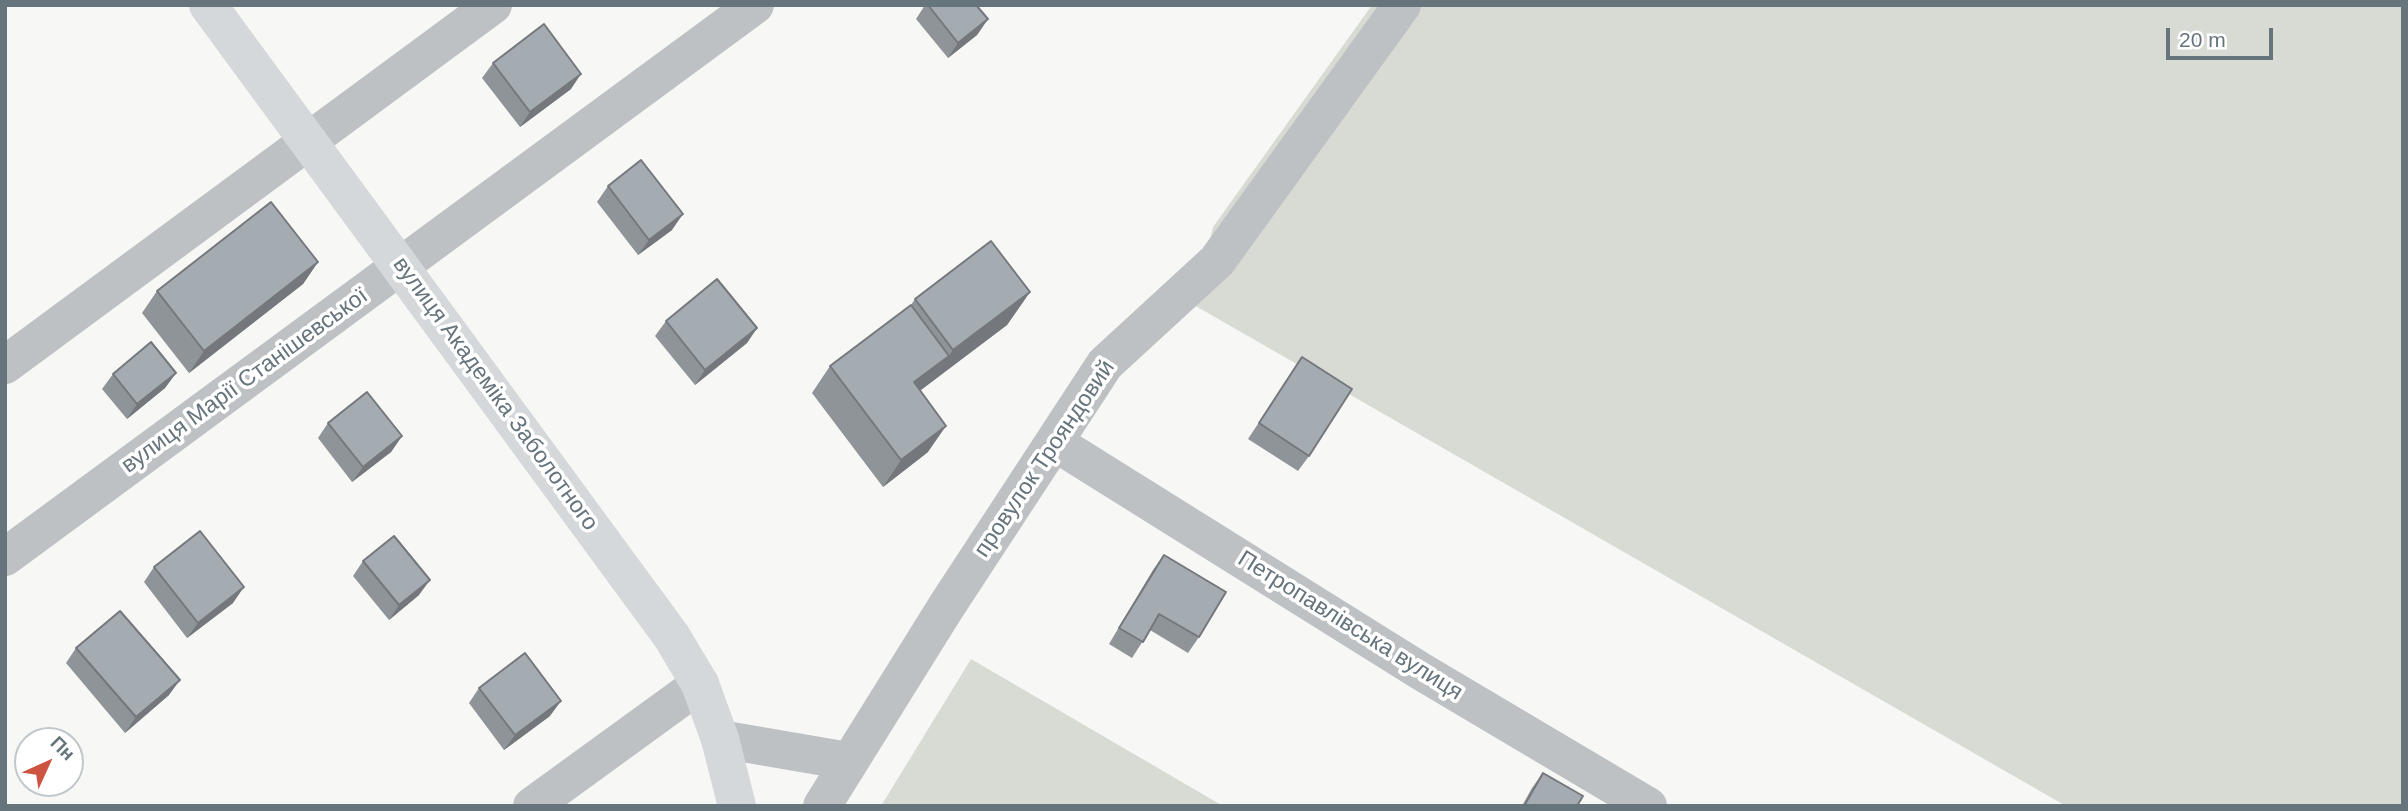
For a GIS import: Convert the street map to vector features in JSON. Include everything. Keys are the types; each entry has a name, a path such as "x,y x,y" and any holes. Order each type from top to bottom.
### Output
{"main road":[{"name":"вулиця Академіка Заболотного","path":"208,5 672,636 700,684 720,739 737,806"}],"street":[{"path":"5,365 493,5"},
{"name":"вулиця Марії Станішевської","path":"5,557 755,5"},
{"name":"провулок Трояндовий","path":"822,806 848,761 1105,363 1217,261 1402,5"},
{"name":"Петропавлівська вулиця","path":"1054,442 1422,672 1648,806"},
{"path":"533,806 700,684"},
{"path":"720,739 848,761"}],"shaded area":[{"path":"1372,5 2403,5 2403,806 2066,806 1194,305 1213,227"},
{"path":"971,659 1223,806 881,806"}],"building":[{"path":"928,5 976,5 988,19 958,43"},
{"path":"544,24 581,74 530,112 493,63"},
{"path":"641,160 683,214 649,240 608,186"},
{"path":"271,202 318,262 204,351 157,291"},
{"path":"991,241 1030,292 953,350 915,299"},
{"path":"717,279 757,328 705,370 666,321"},
{"path":"911,305 949,356 914,382 946,426 901,460 830,366"},
{"path":"151,342 176,373 137,404 113,374"},
{"path":"1302,357 1352,389 1309,456 1259,423"},
{"path":"367,392 402,436 363,467 328,423"},
{"path":"200,531 244,587 198,623 154,567"},
{"path":"394,536 430,580 399,605 363,561"},
{"path":"1164,555 1226,592 1199,637 1159,614 1143,642 1119,628"},
{"path":"120,611 180,680 136,717 76,648"},
{"path":"525,653 561,701 515,735 479,688"},
{"path":"1543,773 1583,796 1577,806 1524,806"}]}
